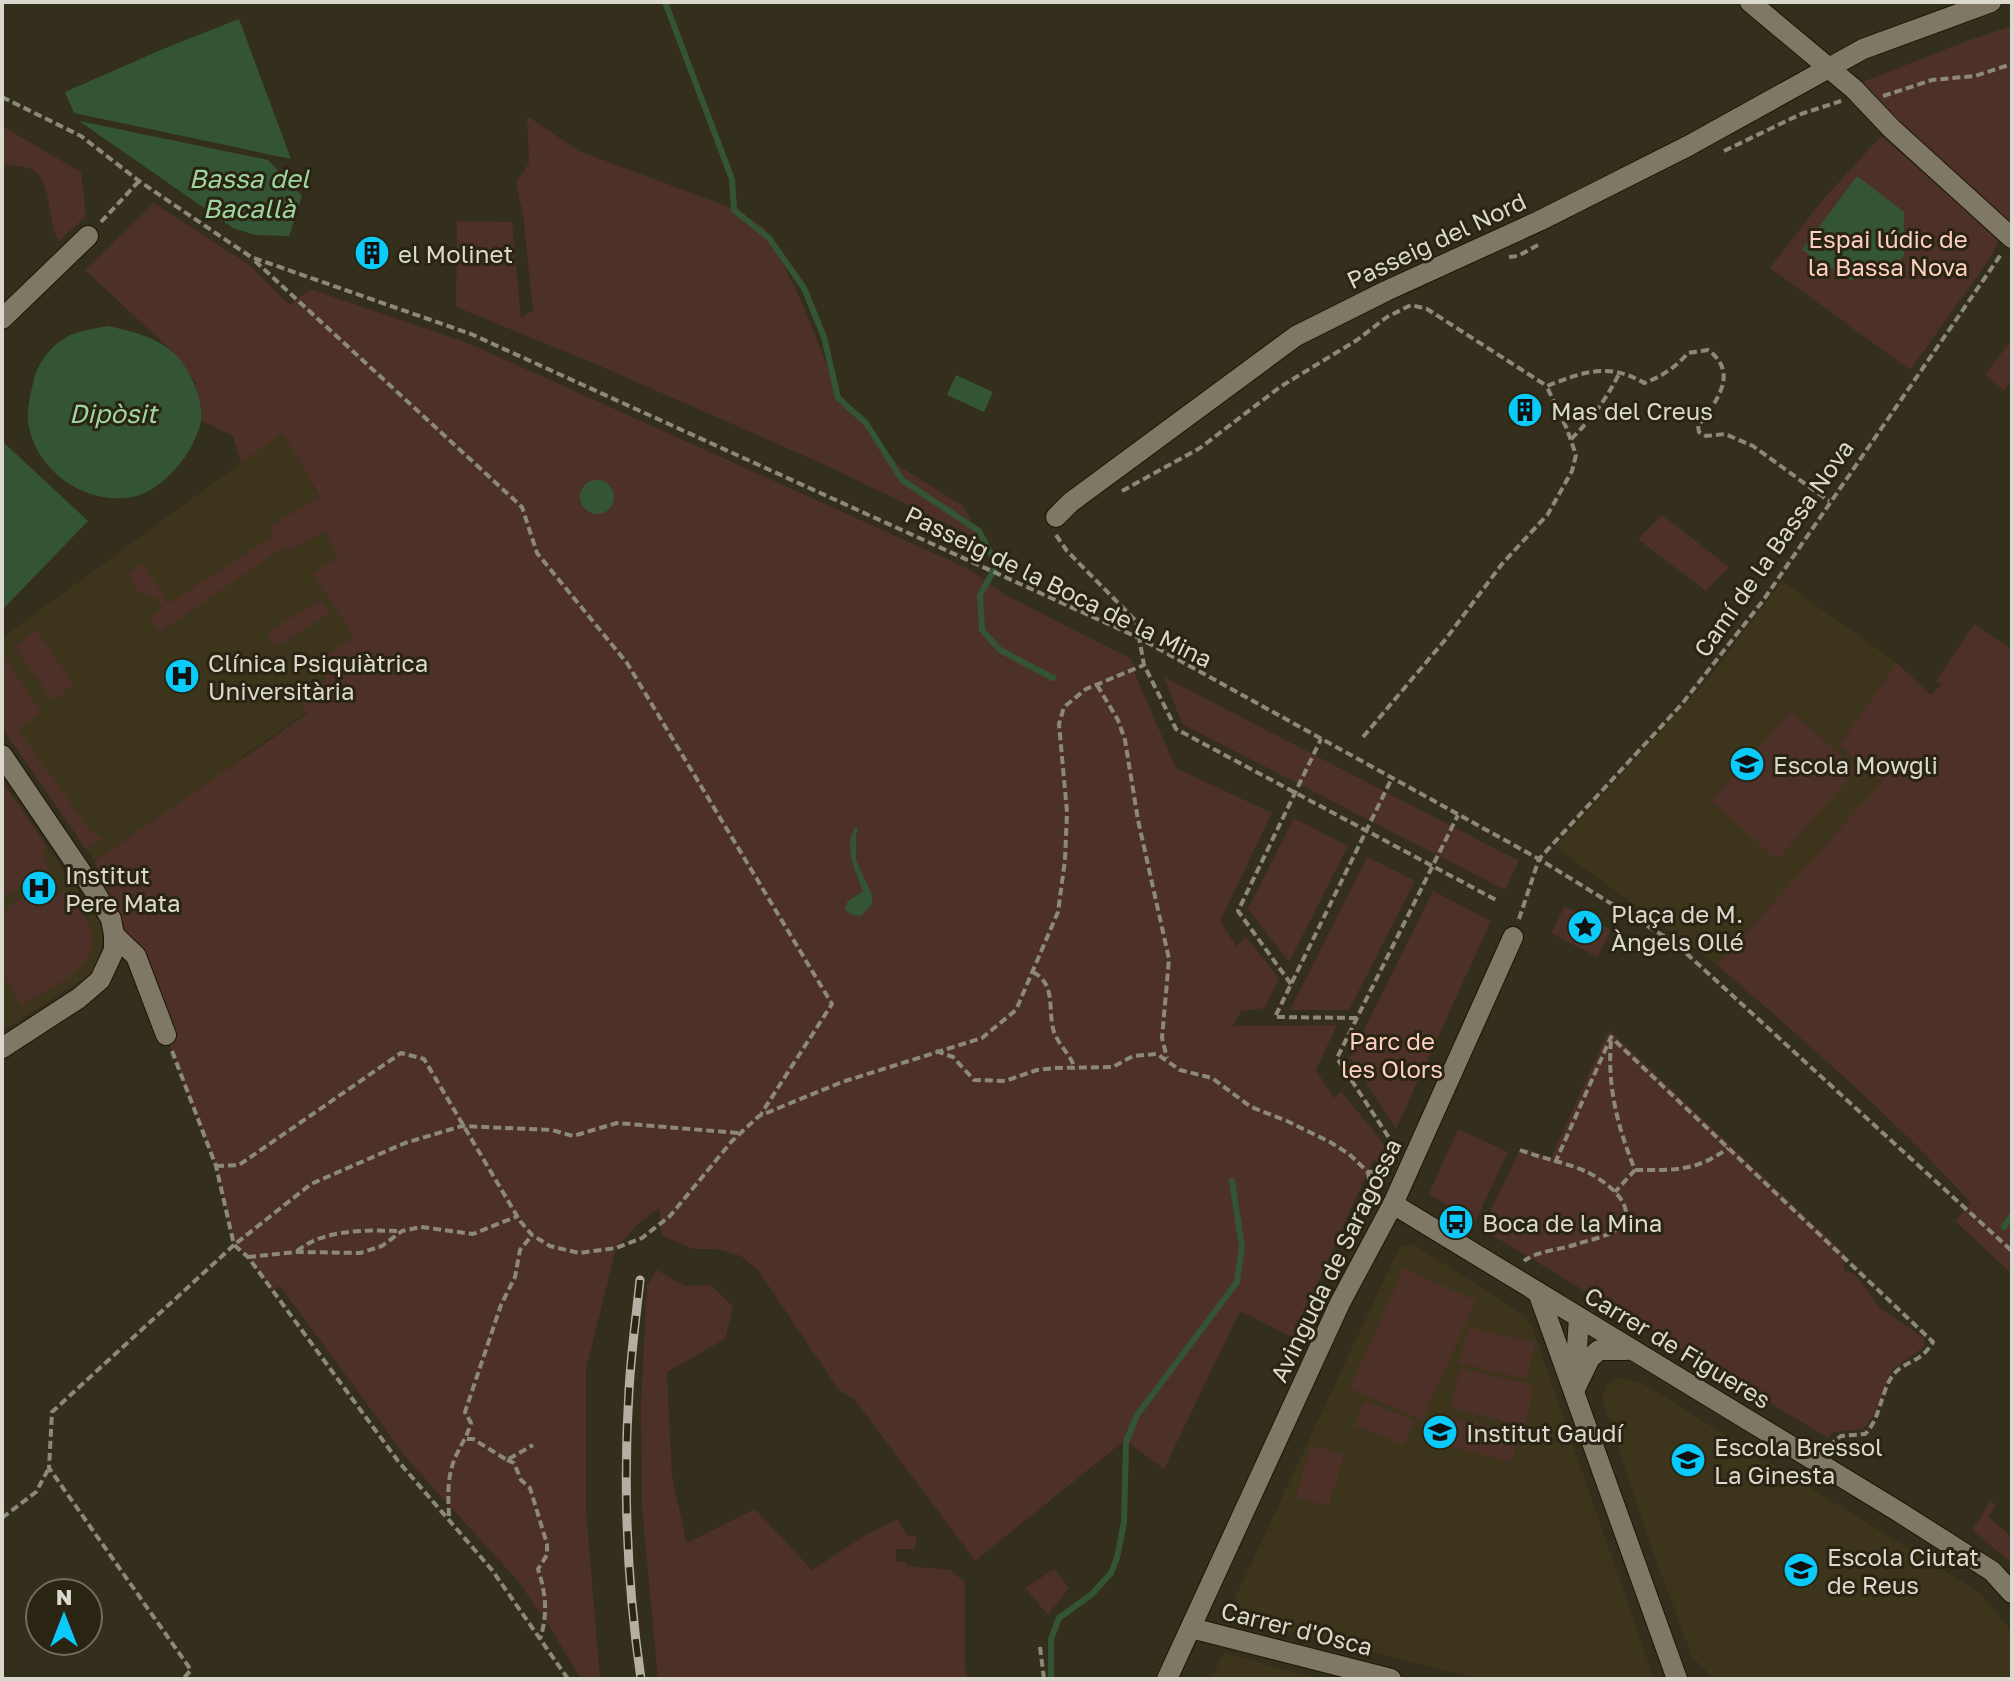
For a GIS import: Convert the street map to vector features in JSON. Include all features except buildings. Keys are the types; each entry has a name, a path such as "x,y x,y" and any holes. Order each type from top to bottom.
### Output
{"street":[{"path":"1750,2 1829,68 2010,241"},
{"name":"Passeig del Nord","path":"1056,517 1071,502 1296,336 1539,221 1688,146 1863,49 1991,2"},
{"path":"2,319 88,236"},
{"path":"2,755 95,892 111,919 114,935 114,950 100,980 79,998 2,1048"},
{"path":"114,935 136,956 166,1035"},
{"name":"Avinguda de Saragossa","path":"1167,1679 1340,1303 1393,1204 1513,937"},
{"name":"Carrer de Figueres","path":"1393,1204 1896,1510 1992,1571 2012,1593"},
{"path":"1538,1292 1677,1679"},
{"path":"1559,1350 1563,1324 1579,1318 1574,1391"},
{"path":"1574,1391 1590,1358 1599,1350 1621,1348 1634,1352"},
{"name":"Carrer d'Osca","path":"1191,1628 1391,1679"}],"path":[{"path":"1868,104 1892,91 1932,80 1975,76 2012,64"},
{"name":"Passeig de la Boca de la Mina","path":"2,97 81,136 139,181 251,257 471,334 1139,638 1539,859 1675,943 2012,1251"},
{"path":"88,236 139,181"},
{"name":"Camí de la Bassa Nova","path":"1539,859 1707,673 1762,602 2010,241"},
{"path":"216,1166 239,1165 401,1053 424,1059 462,1126 532,1235 550,1246 579,1253 616,1248 642,1238 670,1216 759,1116 832,1004 627,663 537,553 522,507 251,257"},
{"path":"1120,492 1200,448 1280,387 1357,340 1387,317 1411,305 1427,309 1547,386 1576,455 1572,471 1548,514 1502,564 1425,665 1363,737"},
{"path":"1547,386 1576,375 1604,370 1627,373 1644,383 1657,379 1688,353 1708,350 1720,358 1725,376 1717,401 1698,426 1699,432 1706,436 1725,434 1753,446 1829,501"},
{"path":"1571,439 1592,418 1620,372"},
{"path":"1056,517 1054,531 1067,551 1136,621 1144,665 1176,729 1498,901"},
{"path":"759,1116 842,1082 982,1038 1016,1010 1058,912 1067,812 1059,724 1064,707 1086,689 1144,665"},
{"path":"1097,685 1118,720 1125,740 1138,820 1169,959 1162,1038 1167,1059"},
{"path":"1291,984 1238,911 1321,739"},
{"path":"1357,1018 1275,1017 1392,778"},
{"path":"1395,1147 1337,1058 1458,814"},
{"path":"1513,937 1539,859"},
{"path":"1033,972 1049,988 1054,1033 1070,1054 1074,1066"},
{"path":"166,1035 216,1166 234,1245 248,1257 398,1461 492,1570 568,1679"},
{"path":"1611,1037 1933,1342 1918,1361 1894,1373 1874,1423 1865,1434 1841,1436 1828,1446"},
{"path":"1555,1163 1611,1037"},
{"path":"1611,1037 1609,1061 1613,1102 1619,1132 1635,1170"},
{"path":"936,1051 953,1057 974,1080 1005,1081 1037,1070 1074,1066 1113,1067 1133,1056 1157,1054 1180,1070 1212,1078 1251,1107 1302,1128 1349,1154 1368,1172 1372,1186 1368,1211"},
{"path":"2,1518 36,1492 49,1468 52,1412 234,1245 311,1184 405,1143 462,1126 552,1130 573,1136 617,1123 740,1134"},
{"path":"1615,1192 1635,1170 1688,1169 1703,1165 1728,1148"},
{"path":"1520,1150 1588,1172 1615,1192 1627,1210 1616,1230 1573,1246 1534,1254 1522,1262"},
{"path":"1368,1172 1380,1171 1388,1162"},
{"path":"296,1252 306,1244 339,1234 421,1227 473,1234 518,1216"},
{"path":"248,1257 296,1252 360,1253 382,1246 402,1231"},
{"path":"449,1518 448,1484 455,1458 467,1439 471,1423 465,1412 475,1375 515,1277 520,1250 532,1235"},
{"path":"467,1439 473,1439 514,1463 521,1480 530,1488 547,1544 547,1555 538,1569 546,1608 546,1621 540,1639"},
{"path":"507,1460 533,1445"},
{"path":"49,1468 191,1670 183,1679"},
{"path":"1040,1647 1044,1679"}],"shaded area":[{"name":"Clínica Psiquiàtrica Universitària","path":"283,432 346,545 429,631 244,755 243,759 95,861 2,728 2,638"},
{"name":"Escola Mowgli","path":"1782,581 1897,663 1839,745 1883,782 1717,965 1555,847 1709,678"},
{"name":"Institut Pere Mata","path":"2,781 105,930 96,971 2,1031"},
{"name":"Institut Gaudí","path":"1413,1244 1522,1314 1531,1324 1654,1679 1479,1679 1249,1621 1235,1598 1399,1248"},
{"name":"Escola Ciutat de Reus","path":"1619,1378 1642,1383 1980,1593 2012,1632 2012,1679 1715,1679 1692,1657 1602,1398 1607,1384"},
{"path":"1224,1653 1318,1679 1211,1679"}],"green space":[{"path":"2012,26 2012,223 1931,157 1862,85 1865,81 1964,42"},
{"path":"527,116 579,151 734,209 765,228 799,296 838,392 899,466 963,506 982,541 830,467 591,362 456,307 457,221 512,222 521,317 533,310 523,215 516,182 529,163"},
{"path":"2,126 81,172 86,216 59,241 46,189 38,174 2,163"},
{"name":"Espai lúdic de la Bassa Nova","path":"1881,136 1993,232 1998,240 1991,257 1910,370 1770,268 1820,203"},
{"path":"154,203 248,264 290,305 310,289 468,343 969,569 1007,596 1132,659 1136,677 1176,768 1272,813 1220,921 1237,947 1245,936 1279,978 1265,1008 1241,1011 1233,1026 1337,1025 1316,1070 1334,1098 1341,1091 1385,1145 1380,1163 1373,1160 1293,1338 1240,1311 1164,1469 1125,1440 975,1561 856,1401 838,1389 758,1270 741,1256 716,1249 694,1249 662,1236 659,1208 638,1224 616,1248 586,1370 586,1509 600,1679 581,1679 517,1580 408,1460 280,1286 272,1290 248,1257 234,1245 216,1166 136,956 114,935 95,861 307,714 298,700 327,680 315,662 354,637 313,574 338,557 325,531 288,552 284,547 160,632 149,618 163,608 158,599 138,591 128,574 142,563 169,603 273,536 269,527 320,497 283,433 241,463 233,436 201,420 195,382 175,354 85,270"},
{"path":"2012,339 2012,380 2004,391 1985,375"},
{"path":"1662,515 1729,567 1706,591 1638,539"},
{"path":"320,600 330,613 276,647 267,633"},
{"path":"1974,624 2012,649 2012,1274 1955,1221 1971,1203 1941,1171 1848,1080 1717,965 1882,782 1839,745 1897,663 1931,695 1941,685 1936,681"},
{"path":"36,630 74,684 53,701 15,647"},
{"path":"2,662 8,662 41,712 18,729 88,828 102,839 86,849 2,728"},
{"path":"1164,677 1519,861 1505,890 1182,724"},
{"path":"1791,711 1857,770 1777,860 1711,801"},
{"name":"Institut Pere Mata","path":"2,781 47,846 43,855 53,890 57,896 65,890 86,920 93,939 86,961 77,970 22,1005 2,972 2,912 31,891 27,883 2,897"},
{"path":"1294,818 1348,846 1289,962 1248,909"},
{"path":"1367,857 1415,881 1349,1010 1290,1010"},
{"name":"Parc de les Olors","path":"1433,891 1491,921 1396,1129 1350,1058"},
{"path":"1565,906 1611,930 1597,957 1551,933"},
{"path":"1609,1030 1844,1253 1844,1270 1855,1274 1879,1307 1924,1338 1924,1347 1893,1369 1875,1413 1863,1429 1833,1432 1828,1438 1482,1229 1521,1147 1551,1158"},
{"path":"1458,1129 1508,1152 1475,1222 1429,1194"},
{"path":"1404,1268 1476,1301 1422,1420 1350,1388"},
{"path":"657,1270 685,1286 711,1285 733,1307 725,1339 667,1372 672,1476 687,1543 755,1509 812,1570 864,1536 898,1519 907,1535 917,1536 915,1549 896,1549 896,1561 906,1562 908,1566 951,1570 965,1583 965,1667 968,1679 658,1679 642,1508 641,1405 647,1285"},
{"path":"1468,1327 1535,1343 1526,1379 1459,1363"},
{"path":"1460,1368 1534,1386 1524,1426 1450,1408"},
{"path":"1364,1401 1414,1420 1404,1445 1355,1426"},
{"path":"1451,1417 1519,1433 1512,1462 1444,1445"},
{"path":"1311,1445 1344,1455 1329,1506 1296,1497"},
{"path":"1991,1501 1996,1505 1988,1517 2012,1537 2012,1563 1972,1530"},
{"path":"1054,1569 1069,1588 1048,1615 1025,1588"}],"water":[{"path":"239,19 291,159 74,113 65,92"},
{"name":"Bassa del Bacallà","path":"79,121 268,160 302,196 289,236 255,235 233,228"},
{"path":"1857,176 1904,212 1904,255 1894,269 1850,280 1802,250"},
{"name":"Dipòsit","path":"108,326 152,339 175,354 194,385 201,412 193,442 171,473 159,485 144,493 118,498 82,491 66,482 41,456 32,439 28,421 34,379 48,352 73,334"},
{"path":"956,375 993,392 984,412 947,395"},
{"name":"Dipòsit","path":"2,441 88,521 2,610"},
{"path":"597,480 609,485 614,497 609,509 597,514 585,509 580,497 585,485"},
{"path":"856,826 856,860 872,895 872,904 861,916 850,914 845,909 847,902 863,891 850,849"}],"waterway":[{"path":"665,2 732,179 734,210 769,238 804,288 824,337 838,398 866,423 902,480 979,531 997,565 980,595 982,630 1000,650 1053,678"},
{"path":"1051,1679 1051,1639 1059,1618 1092,1594 1111,1573 1117,1558 1124,1522 1126,1442 1137,1415 1237,1282 1242,1247 1232,1181"},
{"path":"2004,1227 2012,1215"}],"railway":[{"path":"640,1280 630,1376 626,1462 629,1571 641,1679"}],"place":[{"name":"el Molinet","path":"372,253"},
{"name":"Mas del Creus","path":"1525,410"},
{"name":"Clínica Psiquiàtrica Universitària","path":"182,676"},
{"name":"Escola Mowgli","path":"1747,764"},
{"name":"Institut Pere Mata","path":"39,888"},
{"name":"Plaça de M. Àngels Ollé","path":"1585,927"},
{"name":"Boca de la Mina","path":"1456,1222"},
{"name":"Institut Gaudí","path":"1440,1432"},
{"name":"Escola Bressol La Ginesta","path":"1688,1460"},
{"name":"Escola Ciutat de Reus","path":"1801,1570"}]}
